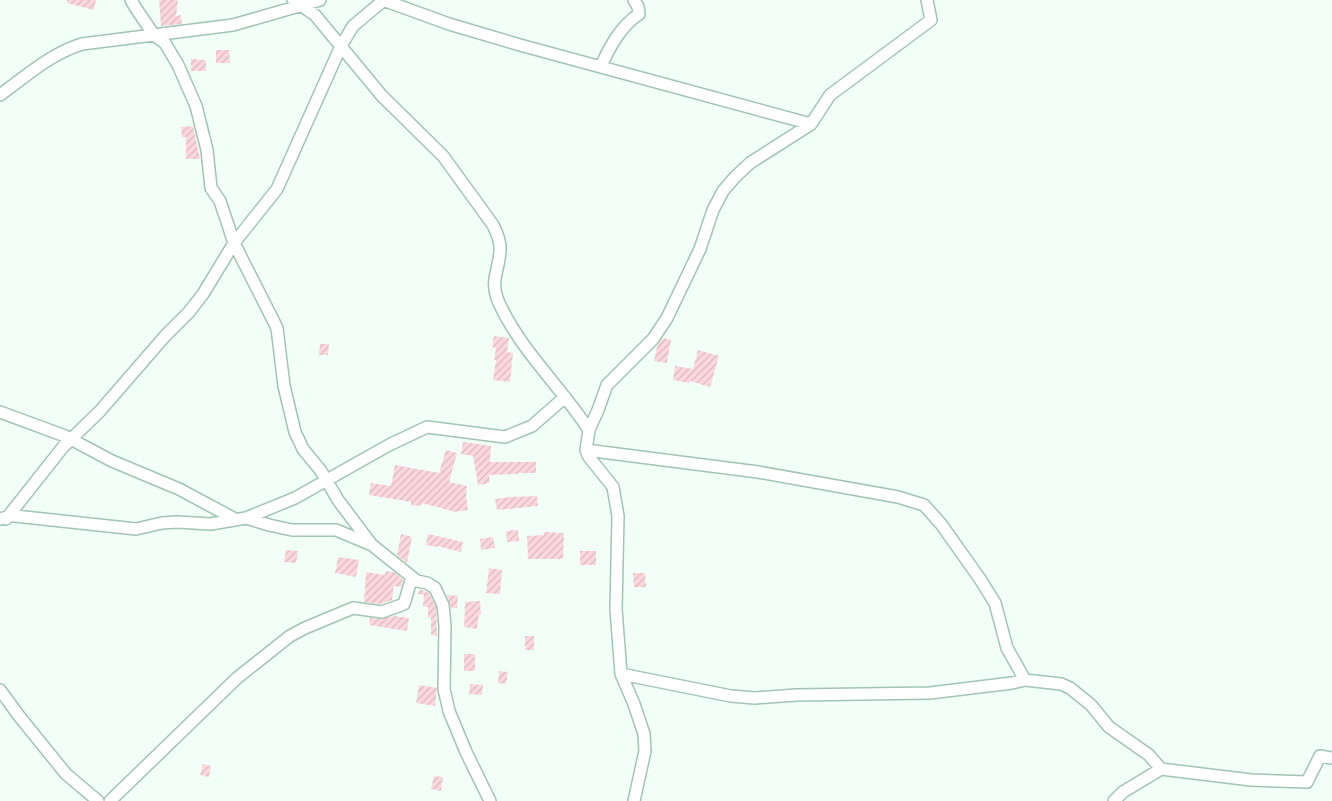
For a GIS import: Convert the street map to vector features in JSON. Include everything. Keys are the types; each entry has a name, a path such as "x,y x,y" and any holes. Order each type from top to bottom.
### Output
{"street":[{"path":"132,0 135,8 154,35 165,43 178,65 196,106 207,150 211,188 220,201 234,243 278,328 284,386 295,432 303,449 372,545 417,581 427,583 435,588 443,605 445,626 444,689 449,711 466,752 490,801"},
{"path":"0,95 64,49 82,44 233,25 270,15 296,2 320,0"},
{"path":"0,526 63,447 100,411 198,300 234,243 277,189 341,46 353,26 384,0 449,24 811,124"},
{"path":"601,66 610,44 633,18 639,14 638,6 634,0"},
{"path":"634,801 645,752 644,734 621,674 616,609 618,516 613,488 589,457 586,450 589,430 607,385 653,339 667,318 700,250 713,210 723,191 734,177 750,163 811,124 830,95 931,20 927,0"},
{"path":"296,2 315,15 382,96 443,156 493,225 499,238 500,250 494,287 500,303 531,357 565,397 589,430"},
{"path":"5,518 136,530 162,523 211,524 241,518 295,498 389,445 427,427 505,437 532,426 565,397"},
{"path":"0,412 65,436 112,460 241,518 292,530 336,530 372,545"},
{"path":"586,450 758,472 898,497 924,505 941,524 995,603 1007,648 1025,680"},
{"path":"110,801 237,678 275,647 305,628 353,608 382,612 404,604 412,577"},
{"path":"621,674 731,696 755,698 796,695 930,692 1025,680 1061,684 1070,688 1091,705 1109,727 1149,755 1161,769"},
{"path":"0,690 66,774 98,801"},
{"path":"1114,801 1123,792 1161,769 1251,780 1307,782 1320,756 1332,758"}],"building":[{"path":"67,0 96,0 94,10 67,3"},
{"path":"159,0 178,0 176,16 181,15 182,24 161,26"},
{"path":"216,50 229,50 230,63 216,63"},
{"path":"191,59 206,60 206,71 191,71"},
{"path":"193,126 200,159 186,159 186,137 182,137 181,127"},
{"path":"494,336 509,338 507,352 513,353 510,382 493,380 496,360 494,360 496,348 492,347"},
{"path":"663,338 671,340 667,363 654,361 657,346"},
{"path":"320,344 329,344 328,355 319,355"},
{"path":"698,350 719,356 710,387 690,381 689,383 673,380 675,366 693,369"},
{"path":"463,442 491,446 490,462 536,462 536,473 489,475 490,483 478,485 473,456 461,454"},
{"path":"446,450 457,453 449,482 467,486 468,510 453,512 422,503 421,506 411,505 411,502 369,495 371,483 391,486 395,465 439,473"},
{"path":"537,496 538,506 497,510 495,499"},
{"path":"518,530 519,541 507,542 506,531"},
{"path":"544,532 564,533 563,559 528,559 527,536 544,535"},
{"path":"401,534 412,537 407,563 397,555"},
{"path":"428,534 463,542 461,552 426,545"},
{"path":"493,537 495,548 481,550 480,539"},
{"path":"286,550 298,551 296,563 284,562"},
{"path":"580,551 596,551 596,565 580,565"},
{"path":"338,557 359,560 356,577 335,573"},
{"path":"489,568 502,570 500,594 486,593"},
{"path":"385,571 394,572 403,580 401,587 394,586 392,600 381,604 364,602 366,572 385,575"},
{"path":"633,573 645,573 646,587 634,587"},
{"path":"419,589 429,593 436,607 437,636 431,635 431,617 428,617 428,607 423,606 424,595 418,594"},
{"path":"447,595 458,596 457,608 451,608"},
{"path":"480,601 481,614 479,614 477,629 464,627 465,602"},
{"path":"394,616 409,618 407,631 369,625 370,618 381,619"},
{"path":"525,636 534,636 534,650 525,650"},
{"path":"464,654 475,654 475,671 464,671"},
{"path":"499,671 508,672 506,684 498,683"},
{"path":"470,684 483,685 482,695 469,694"},
{"path":"419,685 437,688 435,706 416,703"},
{"path":"203,764 211,766 209,777 200,775"},
{"path":"434,776 443,777 441,791 431,789"}]}
